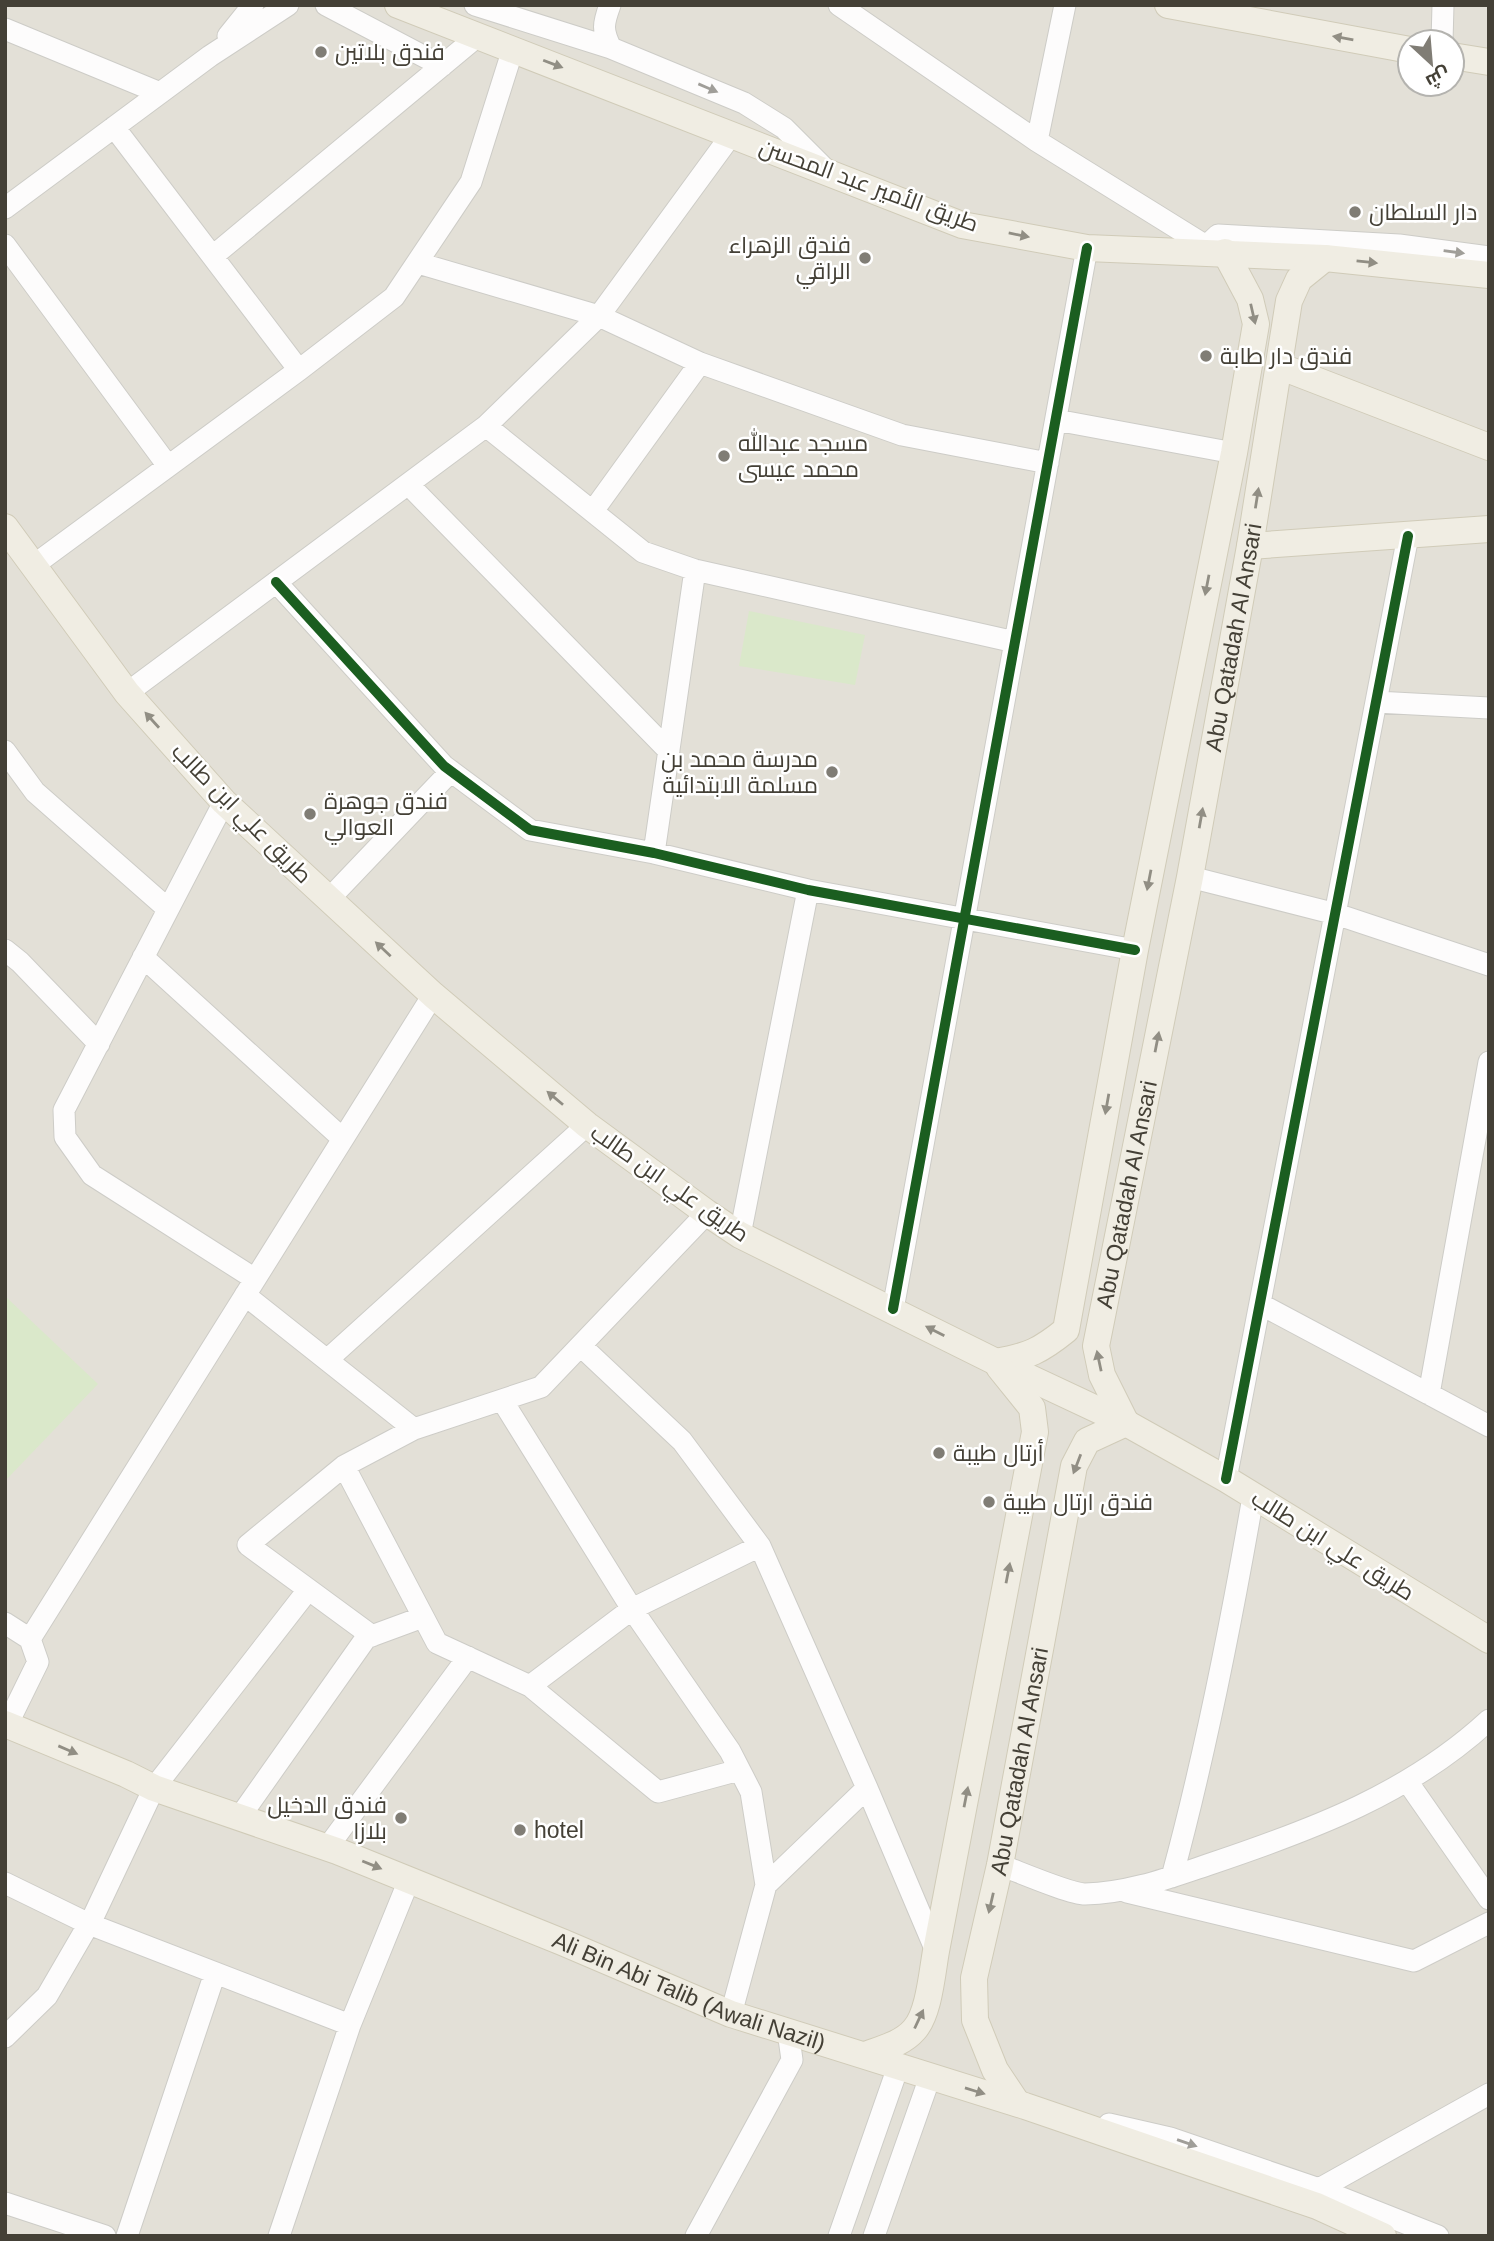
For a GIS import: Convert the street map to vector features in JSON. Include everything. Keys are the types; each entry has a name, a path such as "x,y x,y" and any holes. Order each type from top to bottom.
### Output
{"main road":[{"name":"طريق الأمير عبد المحسن","path":"398,5 962,225 1087,248 1218,246 1489,275"},
{"path":"1168,5 1236,12 1396,47"},
{"path":"1466,58 1489,62"},
{"name":"Abu Qatadah Al Ansari","path":"865,2055 896,2043 914,2031 923,2013 1035,1432 1032,1408 996,1362 1018,1358 1044,1347 1066,1330 1135,950 1234,453 1256,324 1250,299 1218,246"},
{"name":"Abu Qatadah Al Ansari","path":"1021,2105 995,2070 975,2020 974,1978 1000,1865 1074,1466 1087,1441 1126,1423 1102,1374 1096,1346 1190,877 1250,546 1289,301 1298,279 1325,258"},
{"path":"1279,366 1489,447"},
{"name":"طريق علي ابن طالب","path":"5,527 127,693 224,802 433,995 587,1125 740,1235 1126,1423 1226,1479 1489,1640"},
{"path":"1250,546 1489,529"},
{"name":"Ali Bin Abi Talib (Awali Nazil)","path":"6,1724 154,1788 327,1848 409,1880 731,2014 1021,2105 1317,2206 1383,2236"}],"street":[{"path":"209,56 236,29 253,5"},
{"path":"5,208 209,56 288,5"},
{"path":"326,5 442,66"},
{"path":"475,5 611,48 744,103 784,128 831,175"},
{"path":"610,5 604,20 603,33 611,48"},
{"path":"839,5 1037,141 1218,246 1399,245 1489,257"},
{"path":"1037,141 1065,5"},
{"path":"1442,28 1443,5"},
{"path":"5,29 160,93"},
{"path":"213,256 479,35"},
{"path":"34,565 394,297 471,182 513,49"},
{"path":"114,127 299,370"},
{"path":"127,693 486,426 599,316 732,134"},
{"path":"5,245 168,466"},
{"path":"893,1309 1087,248"},
{"path":"418,262 599,316 700,363 902,435 1048,463"},
{"path":"593,511 700,363"},
{"path":"1055,420 1234,453"},
{"path":"486,426 643,552 695,570 1015,642"},
{"path":"408,484 669,751"},
{"path":"1226,1479 1408,536"},
{"path":"654,853 695,570"},
{"path":"276,582 444,766 530,830 654,853 808,890 1135,950"},
{"path":"1376,702 1489,708"},
{"path":"5,751 35,792 168,909"},
{"path":"329,899 451,771"},
{"path":"224,802 64,1111 65,1137 92,1175 250,1287 327,1360 414,1429"},
{"path":"1190,877 1336,914 1489,965"},
{"path":"740,1235 808,890"},
{"path":"5,950 20,962 99,1044"},
{"path":"144,957 343,1139"},
{"path":"30,1639 433,995"},
{"path":"1429,1394 1489,1062"},
{"path":"327,1360 587,1125"},
{"path":"372,1636 248,1545 344,1465 414,1429 541,1387 707,1213"},
{"path":"1260,1304 1489,1426"},
{"path":"581,1346 682,1441 760,1546 936,1951"},
{"path":"502,1400 632,1609 730,1751 751,1792 766,1885 731,2014"},
{"path":"344,1465 437,1643 530,1686 658,1792 739,1770"},
{"path":"1172,1877 1192,1805 1254,1497"},
{"path":"530,1686 632,1609 760,1546"},
{"path":"6,2034 47,1996 89,1924 154,1788 308,1590"},
{"path":"239,1818 366,1638 423,1617"},
{"path":"5,1623 30,1639 38,1662 6,1724"},
{"path":"327,1848 468,1657"},
{"path":"1000,1865 1082,1894 1135,1889 1324,1822 1396,1788 1460,1747 1489,1720"},
{"path":"1407,1781 1489,1899"},
{"path":"766,1885 867,1788"},
{"path":"279,2236 351,2025 409,1880"},
{"path":"5,1883 89,1924 351,2025"},
{"path":"1120,1891 1414,1961 1489,1923"},
{"path":"127,2236 215,1973"},
{"path":"696,2236 792,2060 788,2031"},
{"path":"839,2236 898,2067"},
{"path":"874,2236 930,2077"},
{"path":"1319,2189 1489,2094"},
{"path":"1021,2105 1170,2138 1319,2189 1438,2236"},
{"path":"5,2203 105,2236"}],"shaded area":[{"path":"5,5 1489,5 1489,2236 5,2236"}],"green space":[{"path":"749,611 865,635 855,685 739,666"},
{"path":"5,1296 98,1384 5,1481"}],"cycle path":[{"path":"893,1309 1087,248"},
{"path":"1226,1479 1408,536"},
{"path":"276,582 444,766 530,830 654,853 808,890 1135,950"}],"place":[{"name":"فندق بلاتين","path":"321,52"},
{"name":"دار السلطان","path":"1355,212"},
{"name":"فندق الزهراء الراقي","path":"865,258"},
{"name":"فندق دار طابة","path":"1206,356"},
{"name":"مسجد عبدالله محمد عيسى","path":"724,456"},
{"name":"مدرسة محمد بن مسلمة الابتدائية","path":"832,772"},
{"name":"فندق جوهرة العوالي","path":"310,814"},
{"name":"أرتال طيبة","path":"939,1453"},
{"name":"فندق ارتال طيبة","path":"989,1502"},
{"name":"فندق الدخيل بلازا","path":"401,1818"},
{"name":"hotel","path":"520,1830"}]}
